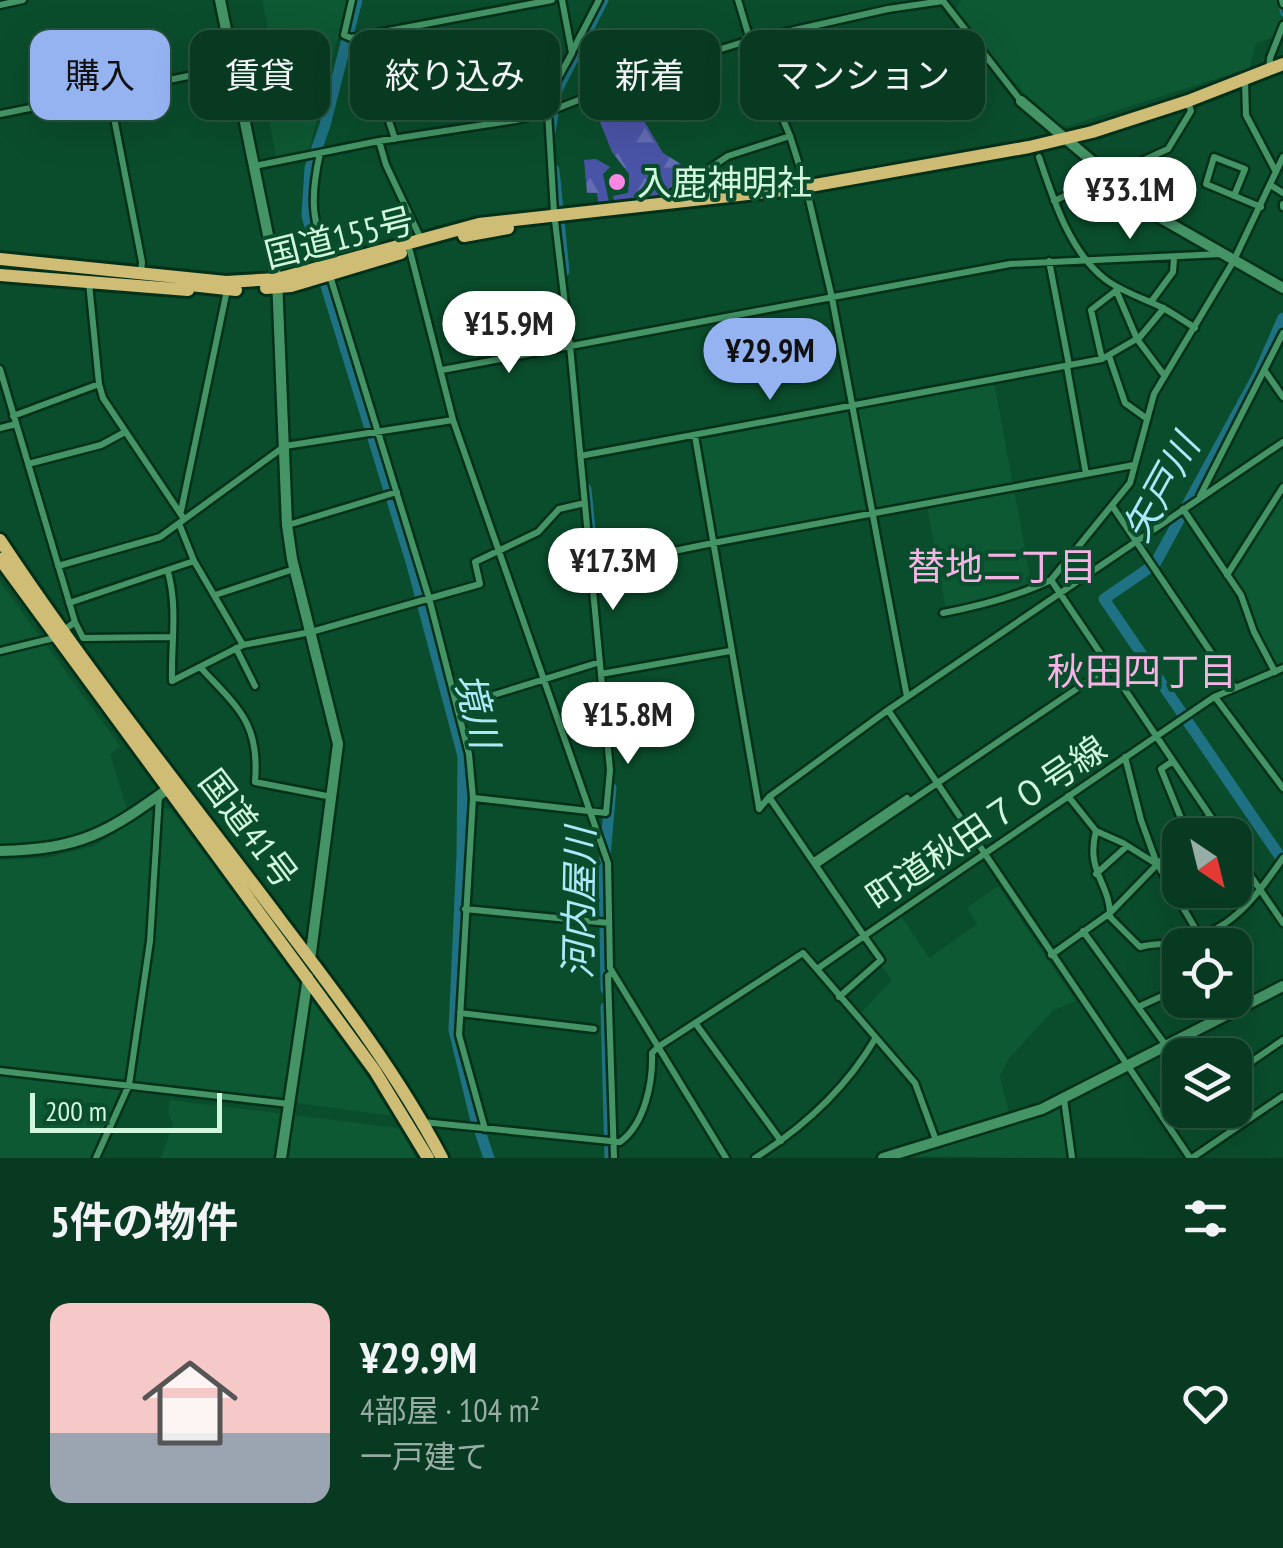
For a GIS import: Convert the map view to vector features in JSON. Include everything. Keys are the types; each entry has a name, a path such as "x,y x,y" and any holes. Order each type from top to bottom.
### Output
{"highway":[{"name":"国道155号","path":"329,270 479,224 806,188 1064,139 1188,101 1283,64"},
{"name":"国道155号","path":"0,258 227,290 278,283 554,217"},
{"path":"0,258 119,269"},
{"name":"国道155号","path":"81,268 278,283"},
{"path":"0,275 89,284 210,289"},
{"name":"国道41号","path":"0,540 168,789 375,1071 428,1158"},
{"name":"国道41号","path":"0,560 64,630"},
{"name":"国道41号","path":"168,789 353,1017 442,1158"}],"main road":[{"path":"220,0 226,30"},
{"path":"1022,101 1164,222 1283,288"},
{"path":"245,120 278,283 287,526 294,569 336,728 332,797 281,1158"},
{"path":"0,852 43,850 88,840 123,822 168,789"},
{"path":"1252,1002 1283,986"},
{"path":"1182,1038 1221,1018"},
{"path":"883,1158 1015,1120 1162,1048"}],"street":[{"path":"0,5 23,0"},
{"path":"352,0 352,30"},
{"path":"390,30 552,0"},
{"path":"562,0 572,53"},
{"path":"560,75 599,0"},
{"path":"738,0 747,30"},
{"path":"795,30 942,1 1022,101"},
{"path":"1268,71 1283,25"},
{"path":"560,107 664,67 740,43"},
{"path":"1245,80 1246,115 1276,173"},
{"path":"1054,200 1170,147 1192,111 1188,101"},
{"path":"0,114 30,108"},
{"path":"114,120 141,272"},
{"path":"387,120 395,139"},
{"path":"254,166 379,141 516,120"},
{"path":"473,798 606,814 610,774 570,346 554,217 548,120"},
{"path":"783,120 806,188 832,298 906,697"},
{"path":"672,204 671,194 728,156 790,136"},
{"path":"379,141 386,165 421,239"},
{"path":"320,153 312,187 312,208 397,492 469,754 473,798 460,1013 462,1051 484,1129"},
{"path":"1039,156 1054,200 1088,260 1104,278 1195,328"},
{"path":"1234,196 1245,169 1214,157 1206,184 1234,196 1261,207"},
{"path":"943,612 979,606 1038,588 1051,580 1113,508 1130,484 1146,418 1164,375 1233,262 1283,157"},
{"path":"1272,186 1283,192"},
{"path":"410,251 452,420 608,862 612,973 726,1158"},
{"path":"442,370 1010,264 1221,254"},
{"path":"1151,302 1174,272 1174,259"},
{"path":"1048,261 1086,474"},
{"path":"89,284 99,384 182,519 194,562 215,595 255,686"},
{"path":"1118,289 1137,338 1164,375"},
{"path":"1118,289 1091,310 1125,403 1146,418"},
{"path":"182,519 227,290"},
{"path":"580,456 1106,357 1137,338 1164,308"},
{"path":"1200,498 1283,333"},
{"path":"0,370 69,603 64,630"},
{"path":"1265,371 1283,397"},
{"path":"0,428 99,384"},
{"path":"58,566 160,537 285,446 452,420"},
{"path":"28,464 101,445 125,432"},
{"path":"694,436 759,809 769,797 906,697 1282,444"},
{"path":"591,568 1134,466"},
{"path":"1227,574 1283,486"},
{"path":"287,526 397,492"},
{"path":"168,572 176,600 170,637 172,681 239,646 311,632 480,584 475,562 538,532 559,509 585,503"},
{"path":"1113,508 1235,688"},
{"path":"1183,509 1240,595 1254,632 1279,670"},
{"path":"69,603 194,562"},
{"path":"215,595 294,569"},
{"path":"1051,580 1210,816 1207,818"},
{"path":"0,651 64,630 84,638 170,637"},
{"path":"600,674 730,651"},
{"path":"458,706 600,662"},
{"path":"814,863 1108,665"},
{"path":"201,668 250,725 254,782 332,797"},
{"name":"町道秋田７０号線","path":"769,797 864,936 1214,697 1279,670"},
{"path":"1214,697 1283,788"},
{"path":"888,710 1162,1117"},
{"path":"1125,757 1141,820 1158,865 1195,928"},
{"path":"1172,761 1161,768 1181,818"},
{"path":"96,1158 129,1085 168,789"},
{"path":"1068,796 1096,831 1158,865"},
{"path":"1096,831 1092,858 1110,917 1140,947 1162,945"},
{"path":"1096,874 1128,846"},
{"path":"1220,928 1244,910 1283,858"},
{"path":"1051,954 1110,912 1162,861"},
{"path":"1252,878 1283,923"},
{"path":"465,909 609,924"},
{"path":"1083,931 1162,1040"},
{"path":"816,969 864,936 881,960 839,997"},
{"path":"422,1122 620,1142 628,1136 648,1094 653,1079 652,1053 803,953 915,1083 936,1143"},
{"path":"612,973 608,976 614,1158"},
{"path":"1138,1007 1162,996"},
{"path":"460,1013 594,1029"},
{"path":"696,1024 781,1142"},
{"path":"755,1158 781,1142 841,1090 876,1039"},
{"path":"1252,1061 1283,1040"},
{"path":"0,1070 288,1104"},
{"path":"1064,1099 1072,1158"},
{"path":"1170,1128 1194,1158 1283,1099"}],"shaded area":[{"path":"262,0 348,0 330,67 330,30 253,30 268,27"},
{"path":"961,0 1279,0 1282,15 1276,36 1256,43 1250,68 1068,126 1051,123 985,50 985,30 970,30 955,10"},
{"path":"269,120 317,120 309,150 276,158"},
{"path":"994,382 1032,587 946,609 926,502 875,512 855,408"},
{"path":"848,412 866,513 714,541 695,440"},
{"path":"1283,492 1281,666 1275,663 1257,629 1232,570"},
{"path":"0,582 121,747 110,754 127,809 73,842 0,848"},
{"path":"155,806 171,809 314,999 394,1116 125,1080 91,1158 0,1158 0,860 47,858 94,846"},
{"path":"998,886 1076,1001 1054,1010 1009,1058 1000,1076 1010,1117 938,1137 915,1080 859,1015 892,980 862,939 899,913 929,958 977,924 967,908"},
{"path":"170,1100 399,1128 416,1158 161,1158 173,1124 168,1113"},
{"path":"1061,1107 1067,1158 904,1156 1000,1130"}],"green space":[{"path":"644,120 663,153 693,177 682,186 679,200 616,207 613,196 628,193 629,174 612,152 600,122"},
{"path":"596,159 610,167 603,174 610,207 599,207 597,193 587,193 584,160"}],"waterway":[{"name":"境川","path":"320,261 307,216 310,168 357,0"},
{"name":"河内屋川","path":"550,132 557,90 603,0"},
{"path":"1278,0 1282,15"},
{"name":"河内屋川","path":"554,170 564,271"},
{"name":"境川","path":"326,286 412,565 463,756 454,1030 489,1158"},
{"name":"矢戸川","path":"1283,318 1258,375 1155,564 1104,599 1283,861"},
{"name":"河内屋川","path":"586,489 594,570"},
{"name":"河内屋川","path":"606,989 604,867 611,788"},
{"name":"河内屋川","path":"606,1007 610,1158"}],"place":[{"name":"入鹿神明社","path":"617,182"}],"district":[{"name":"替地二丁目","path":"1002,565"},
{"name":"秋田四丁目","path":"1142,670"}]}
